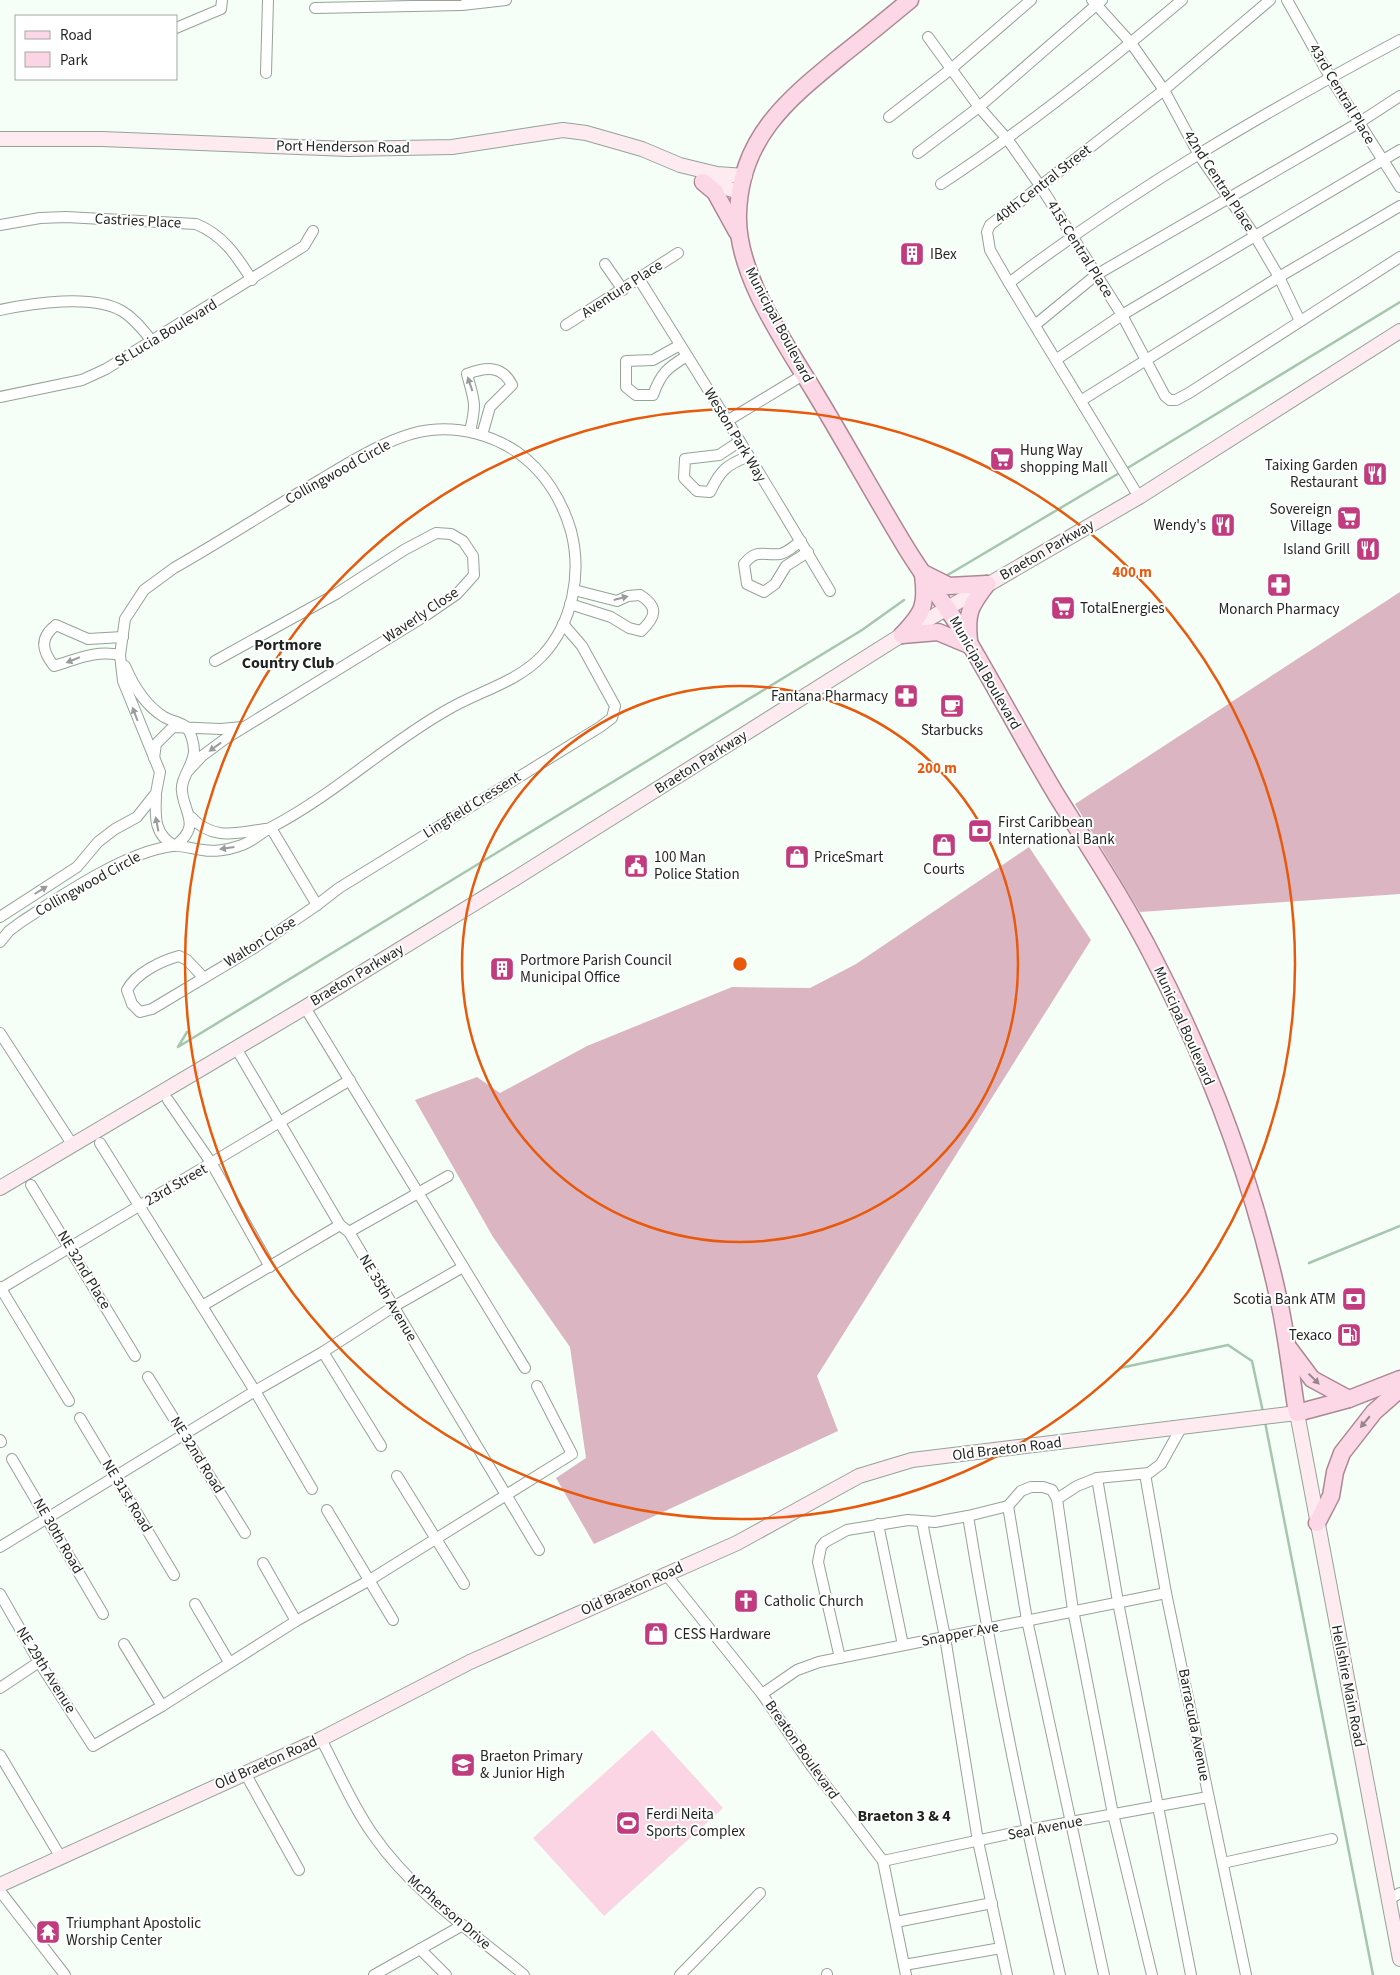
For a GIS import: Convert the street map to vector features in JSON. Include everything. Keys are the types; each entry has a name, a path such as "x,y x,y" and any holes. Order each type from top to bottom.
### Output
{"main road":[{"name":"Municipal Boulevard","path":"910,0 784,104 759,140 740,192 738,234 746,266 760,297 803,375 969,645 1139,931 1182,1016 1202,1061 1242,1168 1278,1298 1288,1347 1290,1414"},
{"path":"703,182 715,192 738,234"},
{"path":"923,573 949,586 987,584"},
{"path":"902,635 920,617 925,606 923,573"},
{"path":"902,635 938,632 969,645 968,614 972,603 987,584"},
{"path":"1288,1347 1312,1379 1348,1399"},
{"path":"1290,1414 1348,1399 1400,1379"},
{"path":"1318,1523 1331,1496 1335,1472 1342,1453 1374,1412 1400,1389"}],"street":[{"path":"178,27 221,9 222,0"},
{"path":"266,73 268,0"},
{"path":"315,8 506,0"},
{"path":"889,117 952,69 1031,0"},
{"path":"941,184 1008,140 1131,43 1182,0"},
{"name":"40th Central Street","path":"1139,496 1057,358 1009,283 990,250 986,232 990,225 1164,90 1270,0"},
{"name":"43rd Central Place","path":"1287,0 1330,77 1400,187"},
{"path":"918,153 980,107 1097,2"},
{"name":"42nd Central Place","path":"1097,2 1131,43 1164,90 1199,155 1255,236 1279,277 1300,321"},
{"name":"41st Central Place","path":"928,37 980,107 1008,140 1041,187 1122,315 1165,396 1170,400 1176,400 1189,393 1300,321"},
{"path":"1009,283 1071,235 1199,155 1330,77 1400,40"},
{"path":"1035,325 1096,275 1360,122 1400,96"},
{"name":"Port Henderson Road","path":"0,139 102,139 348,150 452,147 563,130 586,133 635,147 680,165 717,174 745,176"},
{"path":"1057,358 1122,315 1400,150"},
{"name":"Port Henderson Road","path":"680,165 703,182 740,192"},
{"path":"1082,400 1279,277 1400,206"},
{"name":"Castries Place","path":"0,225 40,218 66,217 196,224 222,238 232,249 252,280"},
{"name":"St Lucia Boulevard","path":"0,397 82,380 106,369 304,246 313,231"},
{"name":"Aventura Place","path":"566,325 678,253"},
{"path":"1300,321 1400,257"},
{"path":"605,264 623,290"},
{"name":"Weston Park Way","path":"639,279 728,421 830,591"},
{"path":"0,310 55,301 104,304 120,310 132,318 152,340"},
{"name":"Braeton Parkway","path":"0,1188 236,1048 516,878 902,635 1139,496 1400,331"},
{"path":"680,345 654,360 626,361 626,387 636,395 653,395 658,380 668,367 687,356"},
{"path":"470,431 475,412 475,396 467,374 480,369 496,368 507,376 512,385 490,407 482,435"},
{"path":"728,421 803,375"},
{"name":"Collingwood Circle","path":"0,917 78,867 98,842 115,829 137,817 156,794 160,772 123,681 120,655 125,620 144,590 174,568 340,468 382,445 429,430 470,431 502,442 532,462 554,491 567,516 576,550 574,590 564,624 543,656 516,677 448,709 376,756 336,789 294,817 238,847 207,851 175,846 149,851 93,878 20,922 0,942"},
{"path":"739,442 719,455 685,460 684,478 697,491 710,492 720,472 734,462 748,457"},
{"name":"Waverly Close","path":"188,771 202,756 246,726 425,616 456,594 474,575 473,556 463,541 451,534 436,533 404,550 336,594 215,661"},
{"path":"801,541 782,554 762,553 750,556 744,564 748,584 764,592 775,584 786,566 808,552"},
{"path":"570,604 611,617 629,628 641,631 652,620 654,610 648,600 640,595 628,596 617,601 604,600 574,590"},
{"name":"Lingfield Cressent","path":"317,906 339,888 612,718 615,706 607,688 582,646 564,624"},
{"path":"123,637 88,639 56,625 49,631 42,642 45,654 54,666 84,655 99,653 120,655 132,683 145,701 162,716 186,726 191,735 194,752 181,790 191,817 184,839 175,846 160,836 156,820 156,794"},
{"path":"154,759 156,744 163,736 173,727 186,726"},
{"name":"Waverly Close","path":"186,726 221,729 246,726"},
{"name":"Collingwood Circle","path":"191,817 198,825 212,833 236,833 271,828"},
{"path":"271,828 317,906"},
{"name":"Walton Close","path":"203,977 188,960 179,956 166,960 132,981 127,990 132,1004 140,1012 152,1009 254,948 317,906"},
{"path":"309,1014 525,1368"},
{"path":"1,1036 72,1144"},
{"name":"NE 35th Avenue","path":"236,1048 340,1225 348,1232 539,1550"},
{"name":"23rd Street","path":"0,1288 212,1164 279,1121 350,1080"},
{"path":"168,1100 212,1164 270,1267"},
{"path":"100,1143 255,1391 312,1489"},
{"path":"348,1232 448,1176"},
{"name":"NE 32nd Place","path":"31,1185 135,1356"},
{"path":"202,1306 340,1225"},
{"path":"0,1547 185,1436 255,1391 323,1352 393,1307 463,1267"},
{"path":"0,1288 69,1401"},
{"path":"323,1352 381,1446"},
{"name":"NE 32nd Road","path":"148,1378 244,1533"},
{"path":"124,1644 162,1706 296,1621 368,1581 506,1497 572,1454 536,1386"},
{"name":"Old Braeton Road","path":"0,1885 60,1856 321,1739 470,1662 665,1573 737,1543 859,1476 912,1460 1290,1414"},
{"name":"Hellshire Main Road","path":"1290,1414 1318,1523 1394,1897 1400,1959"},
{"name":"NE 31st Road","path":"80,1418 174,1575"},
{"path":"1057,1499 1077,1486 1097,1478 1145,1474 1161,1464 1181,1428"},
{"name":"NE 30th Road","path":"12,1459 103,1614"},
{"name":"Barracuda Avenue","path":"1145,1474 1166,1593 1246,1975"},
{"path":"397,1476 464,1584"},
{"path":"1097,1478 1118,1602 1191,1975"},
{"path":"840,1658 819,1572 818,1554 825,1542 847,1530 908,1520 922,1522 968,1516 1008,1506 1021,1491 1031,1487 1043,1487 1052,1490 1057,1499 1073,1610 1113,1814 1152,1975"},
{"path":"1008,1506 1027,1620 1104,1975"},
{"path":"327,1510 393,1620"},
{"path":"968,1516 986,1629 1027,1830 1060,1975"},
{"path":"922,1522 946,1637 978,1841 1007,1975"},
{"path":"878,1524 903,1645"},
{"path":"263,1564 296,1621"},
{"name":"Breaton Boulevard","path":"665,1573 762,1694 812,1767 883,1861 905,1970"},
{"name":"Snapper Ave","path":"762,1694 797,1670 819,1662 1166,1593"},
{"name":"NE 29th Avenue","path":"0,1594 39,1662 93,1746 162,1706"},
{"path":"195,1604 229,1662"},
{"path":"0,1688 39,1662"},
{"name":"McPherson Drive","path":"321,1739 373,1835 398,1866 426,1895 524,1975"},
{"path":"0,1755 60,1856"},
{"path":"245,1773 298,1870"},
{"name":"Seal Avenue","path":"883,1861 1027,1830 1208,1797"},
{"path":"1223,1862 1332,1839"},
{"path":"0,1891 65,1975"},
{"path":"680,1975 760,1893"},
{"path":"896,1922 992,1903"},
{"path":"374,1975 462,1925"},
{"path":"905,1970 1001,1948"},
{"path":"420,1949 446,1975"}],"green space":[{"name":"Ferdi Neita Sports Complex","path":"652,1730 723,1808 604,1916 533,1838"}],"shaded area":[{"path":"1400,592 1400,894 1140,912 1075,804"},
{"path":"1029,847 1091,940 817,1376 838,1431 594,1544 556,1478 586,1458 570,1347 493,1237 415,1100 477,1077 500,1093 587,1046 732,987 810,988 856,964"}],"waterway":[{"path":"1126,469 1400,302"},
{"path":"946,576 1121,472"},
{"path":"187,1032 178,1047 862,630 904,600"},
{"path":"1309,1263 1400,1226"},
{"path":"1120,1368 1228,1345 1252,1361 1263,1412"},
{"path":"1265,1422 1373,1975"}],"place":[{"name":"IBex","path":"912,254"},
{"name":"Hung Way shopping Mall","path":"1002,459"},
{"name":"Taixing Garden Restaurant","path":"1375,474"},
{"name":"Sovereign Village","path":"1349,518"},
{"name":"Wendy's","path":"1223,525"},
{"name":"Island Grill","path":"1368,549"},
{"name":"Monarch Pharmacy","path":"1279,585"},
{"name":"TotalEnergies","path":"1063,608"},
{"name":"Fantana Pharmacy","path":"906,696"},
{"name":"Starbucks","path":"952,706"},
{"name":"First Caribbean International Bank","path":"980,831"},
{"name":"Courts","path":"944,845"},
{"name":"PriceSmart","path":"797,857"},
{"name":"100 Man Police Station","path":"636,866"},
{"name":"Portmore Parish Council Municipal Office","path":"502,969"},
{"name":"Scotia Bank ATM","path":"1354,1299"},
{"name":"Texaco","path":"1349,1335"},
{"name":"Catholic Church","path":"746,1601"},
{"name":"CESS Hardware","path":"656,1634"},
{"name":"Braeton Primary & Junior High","path":"463,1765"},
{"name":"Ferdi Neita Sports Complex","path":"628,1823"},
{"name":"Triumphant Apostolic Worship Center","path":"48,1932"}],"district":[{"name":"Portmore Country Club","path":"288,654"},
{"name":"Braeton 3 & 4","path":"904,1816"}]}
